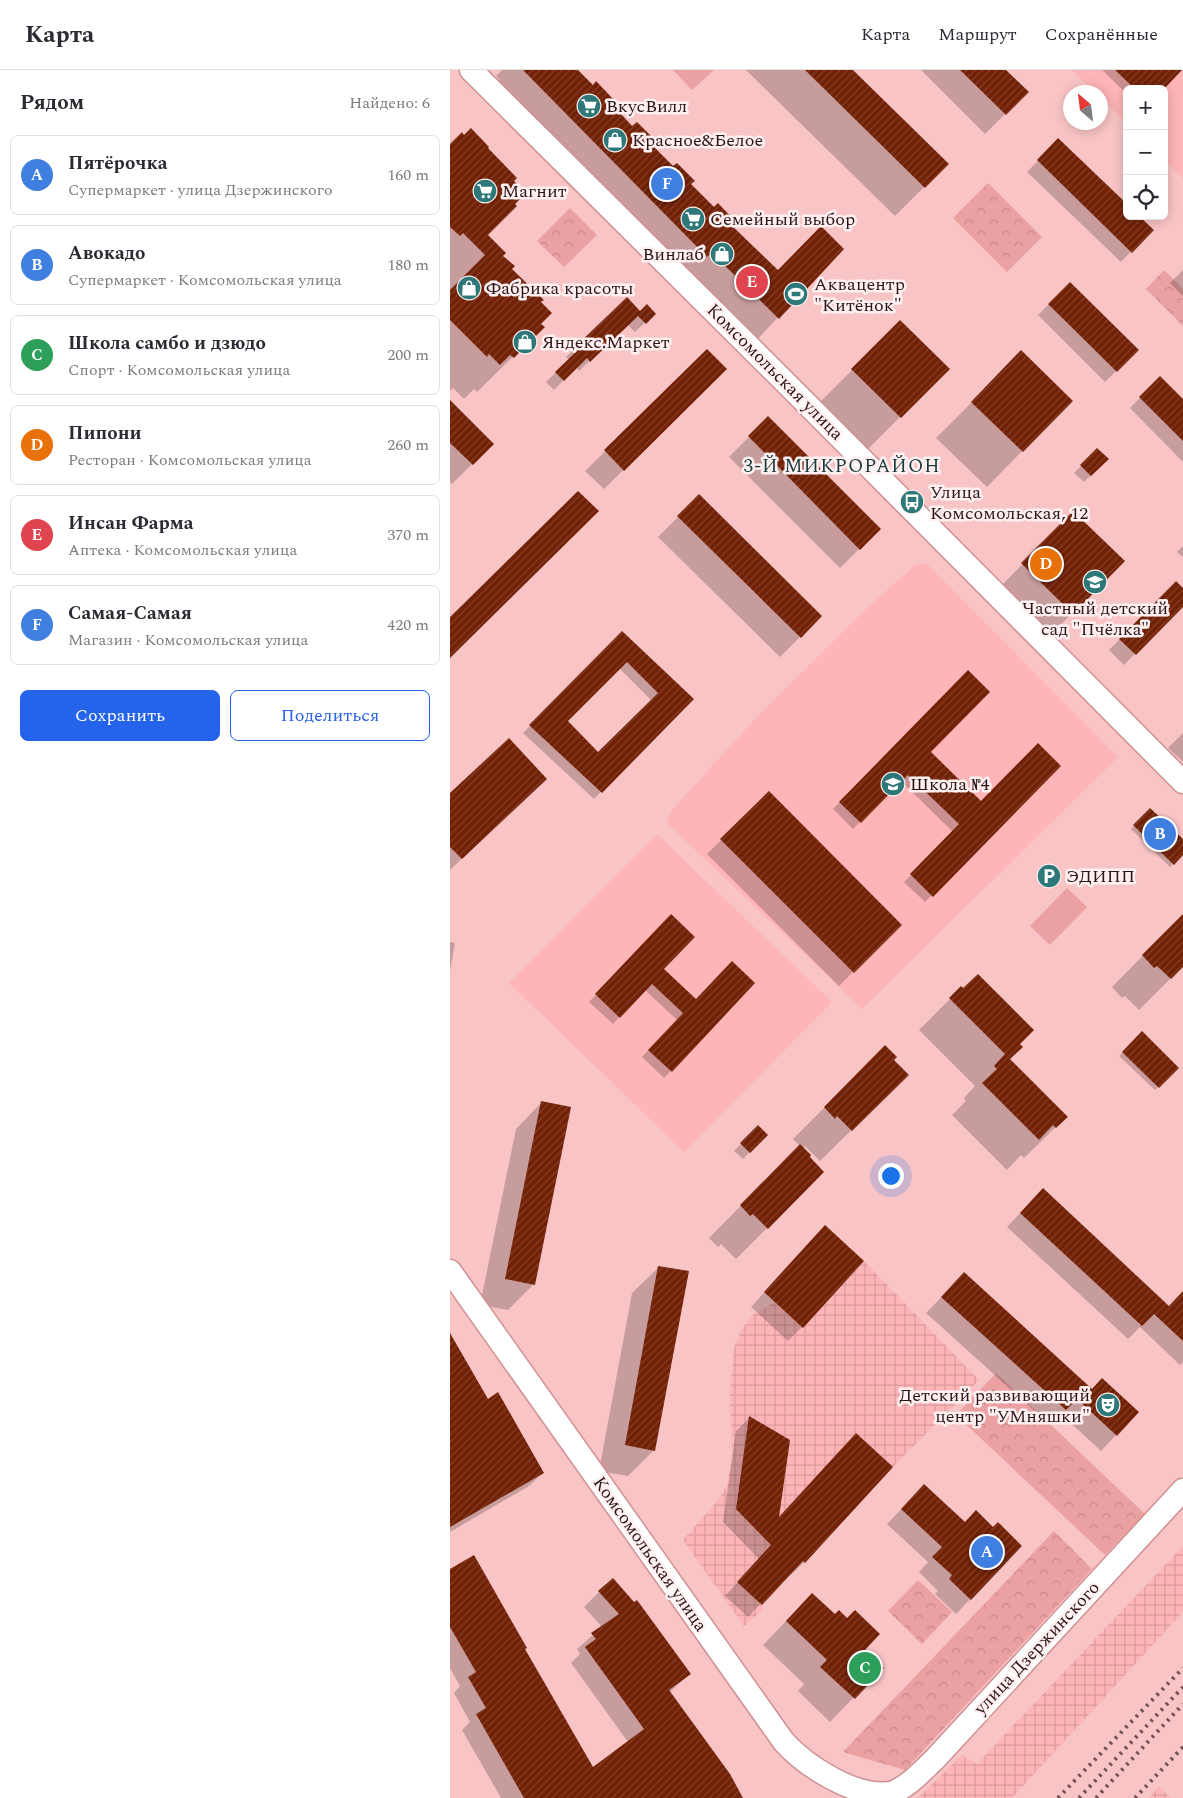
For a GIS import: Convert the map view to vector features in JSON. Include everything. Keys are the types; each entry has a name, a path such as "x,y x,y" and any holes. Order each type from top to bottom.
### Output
{"street":[{"name":"Комсомольская улица","path":"471,70 1183,782"},
{"name":"Комсомольская улица","path":"450,1271 784,1742 798,1758 815,1772 849,1789 883,1795"},
{"name":"улица Дзержинского","path":"883,1795 905,1786 934,1760 1183,1490"}],"shaded area":[{"path":"1071,70 1183,70 1183,178 1168,164 1168,85 1123,85 1123,120 1108,105 1108,85 1087,85"},
{"name":"Школа №4","path":"926,563 1118,757 862,1009 667,823 671,811 756,718 864,611 915,565"},
{"path":"657,834 832,1002 684,1152 509,983"},
{"path":"825,1225 864,1261 979,1380 893,1467 805,1563 803,1561 762,1605 763,1610 744,1626 683,1540 718,1500 727,1486 732,1455 730,1394 734,1348 740,1332 752,1315 775,1302 764,1292"},
{"path":"1183,1546 1183,1612 1012,1798 918,1798 962,1755 977,1764"},
{"path":"1159,1786 1168,1796 1171,1798 1149,1798"}],"green space":[{"path":"673,70 714,70 692,90"},
{"path":"988,183 1042,237 1007,272 953,218"},
{"path":"570,208 597,235 564,267 537,241"},
{"path":"1164,270 1183,289 1183,326 1146,289"},
{"path":"1067,888 1087,907 1050,945 1030,926"},
{"path":"996,1373 1145,1514 1105,1555 956,1415"},
{"path":"1054,1531 1092,1569 905,1770 843,1752"},
{"path":"918,1580 952,1612 922,1644 888,1611"}],"building":[{"path":"523,70 578,70 593,85 596,81 614,100 611,103 632,126 637,122 653,138 649,142 673,166 677,163 695,181 691,184 714,207 718,203 736,222 732,226 778,270 821,226 844,249 779,319 712,253 707,257"},
{"path":"805,70 853,70 949,164 925,188"},
{"path":"960,70 1006,70 1029,92 1006,115"},
{"path":"1115,70 1182,70 1168,85 1131,85"},
{"path":"471,128 517,178 514,181 526,193 515,204 517,206 488,235 506,253 503,256 515,266 512,269 544,300 541,302 552,313 541,324 545,327 514,358 510,355 500,365 489,354 487,357 450,320 450,290 485,255 463,233 460,236 450,227 450,144 462,132 464,135"},
{"path":"1058,138 1123,200 1123,220 1143,220 1154,230 1132,253 1037,160"},
{"path":"1070,282 1139,350 1117,372 1048,304"},
{"path":"627,297 640,311 647,304 656,314 646,324 638,316 590,362 587,358 564,381 555,372 578,350 575,347"},
{"path":"900,320 950,369 901,418 851,369"},
{"path":"707,349 727,369 624,471 604,450"},
{"path":"1021,350 1073,401 1023,452 971,402"},
{"path":"1160,376 1183,399 1183,441 1139,397"},
{"path":"450,400 494,444 473,465 450,443"},
{"path":"768,416 881,529 860,550 748,436"},
{"path":"1097,448 1109,459 1091,476 1080,465"},
{"path":"578,491 599,511 450,658 450,617"},
{"path":"699,494 822,616 801,638 677,516"},
{"path":"1073,511 1125,561 1073,614 1021,563"},
{"path":"1176,581 1183,588 1183,607 1136,655 1119,639"},
{"path":"622,631 694,699 602,793 529,725","holes":["627,662 658,693 598,752 568,721"]},
{"path":"968,670 990,692 931,752 981,801 1038,743 1061,766 933,897 910,874 959,824 908,775 861,823 839,802"},
{"path":"509,738 547,779 462,859 450,847 450,793"},
{"path":"769,791 902,925 854,973 720,839"},
{"path":"1150,808 1183,839 1183,855 1174,865 1133,825"},
{"path":"671,914 695,937 664,969 696,999 732,961 755,983 672,1072 648,1050 683,1013 652,984 620,1018 595,994"},
{"path":"1183,914 1183,967 1171,979 1157,966 1154,968 1142,955"},
{"path":"978,974 1034,1030 1020,1044 1023,1047 1010,1059 949,998 961,986 963,988"},
{"path":"1142,1031 1179,1068 1159,1088 1122,1052"},
{"path":"885,1045 897,1057 894,1060 909,1075 852,1131 837,1116 835,1119 824,1107"},
{"path":"1005,1054 1068,1117 1056,1128 1053,1125 1039,1140 982,1083 997,1069 994,1066"},
{"path":"541,1101 571,1107 535,1285 505,1279"},
{"path":"758,1125 768,1135 750,1153 740,1143"},
{"path":"800,1144 824,1172 768,1229 753,1214 750,1216 740,1205"},
{"path":"1043,1188 1169,1306 1183,1291 1183,1341 1154,1314 1142,1326 1020,1213"},
{"path":"825,1225 864,1261 803,1328 764,1292"},
{"path":"658,1266 689,1271 655,1451 625,1445"},
{"path":"964,1272 1092,1389 1102,1378 1139,1412 1117,1436 1077,1399 1066,1410 941,1297"},
{"path":"450,1333 488,1399 498,1392 544,1473 450,1527"},
{"path":"749,1416 790,1440 779,1517 856,1433 893,1467 805,1563 803,1561 762,1605 737,1582 771,1545 736,1509"},
{"path":"924,1484 965,1522 976,1510 993,1527 998,1522 1022,1546 971,1600 949,1579 952,1575 932,1557 942,1547 901,1509"},
{"path":"474,1555 527,1648 525,1649 593,1767 644,1729 585,1647 596,1639 591,1633 619,1614 598,1591 613,1578 634,1602 637,1600 691,1674 669,1690 730,1774 743,1798 524,1798 476,1714 486,1708 468,1677 476,1672 450,1627 450,1569"},
{"path":"812,1593 835,1614 839,1610 847,1618 855,1610 880,1634 865,1650 884,1668 855,1699 820,1667 827,1660 786,1621"}],"railway":[{"path":"1058,1798 1183,1668"},
{"path":"1079,1798 1183,1687"},
{"path":"1096,1798 1183,1704"},
{"path":"1135,1798 1183,1747"}],"place":[{"name":"ВкусВилл","path":"589,106"},
{"name":"Красное&Белое","path":"615,140"},
{"name":"Самая-Самая","path":"667,184"},
{"name":"Магнит","path":"485,191"},
{"name":"Семейный выбор","path":"693,219"},
{"name":"Винлаб","path":"722,254"},
{"name":"Инсан Фарма","path":"752,282"},
{"name":"Фабрика красоты","path":"469,288"},
{"name":"Аквацентр \"Китёнок\"","path":"796,294"},
{"name":"Яндекс.Маркет","path":"525,342"},
{"name":"Улица Комсомольская, 12","path":"912,502"},
{"name":"Пипони","path":"1046,564"},
{"name":"Частный детский сад \"Пчёлка\"","path":"1095,582"},
{"name":"Школа №4","path":"893,784"},
{"name":"Авокадо","path":"1160,834"},
{"name":"ЭДИПП","path":"1049,876"},
{"name":"Детский развивающий центр \"УМняшки\"","path":"1108,1405"},
{"name":"Пятёрочка","path":"987,1552"},
{"name":"Школа самбо и дзюдо","path":"865,1668"}],"district":[{"name":"3-Й МИКРОРАЙОН","path":"842,466"}]}
